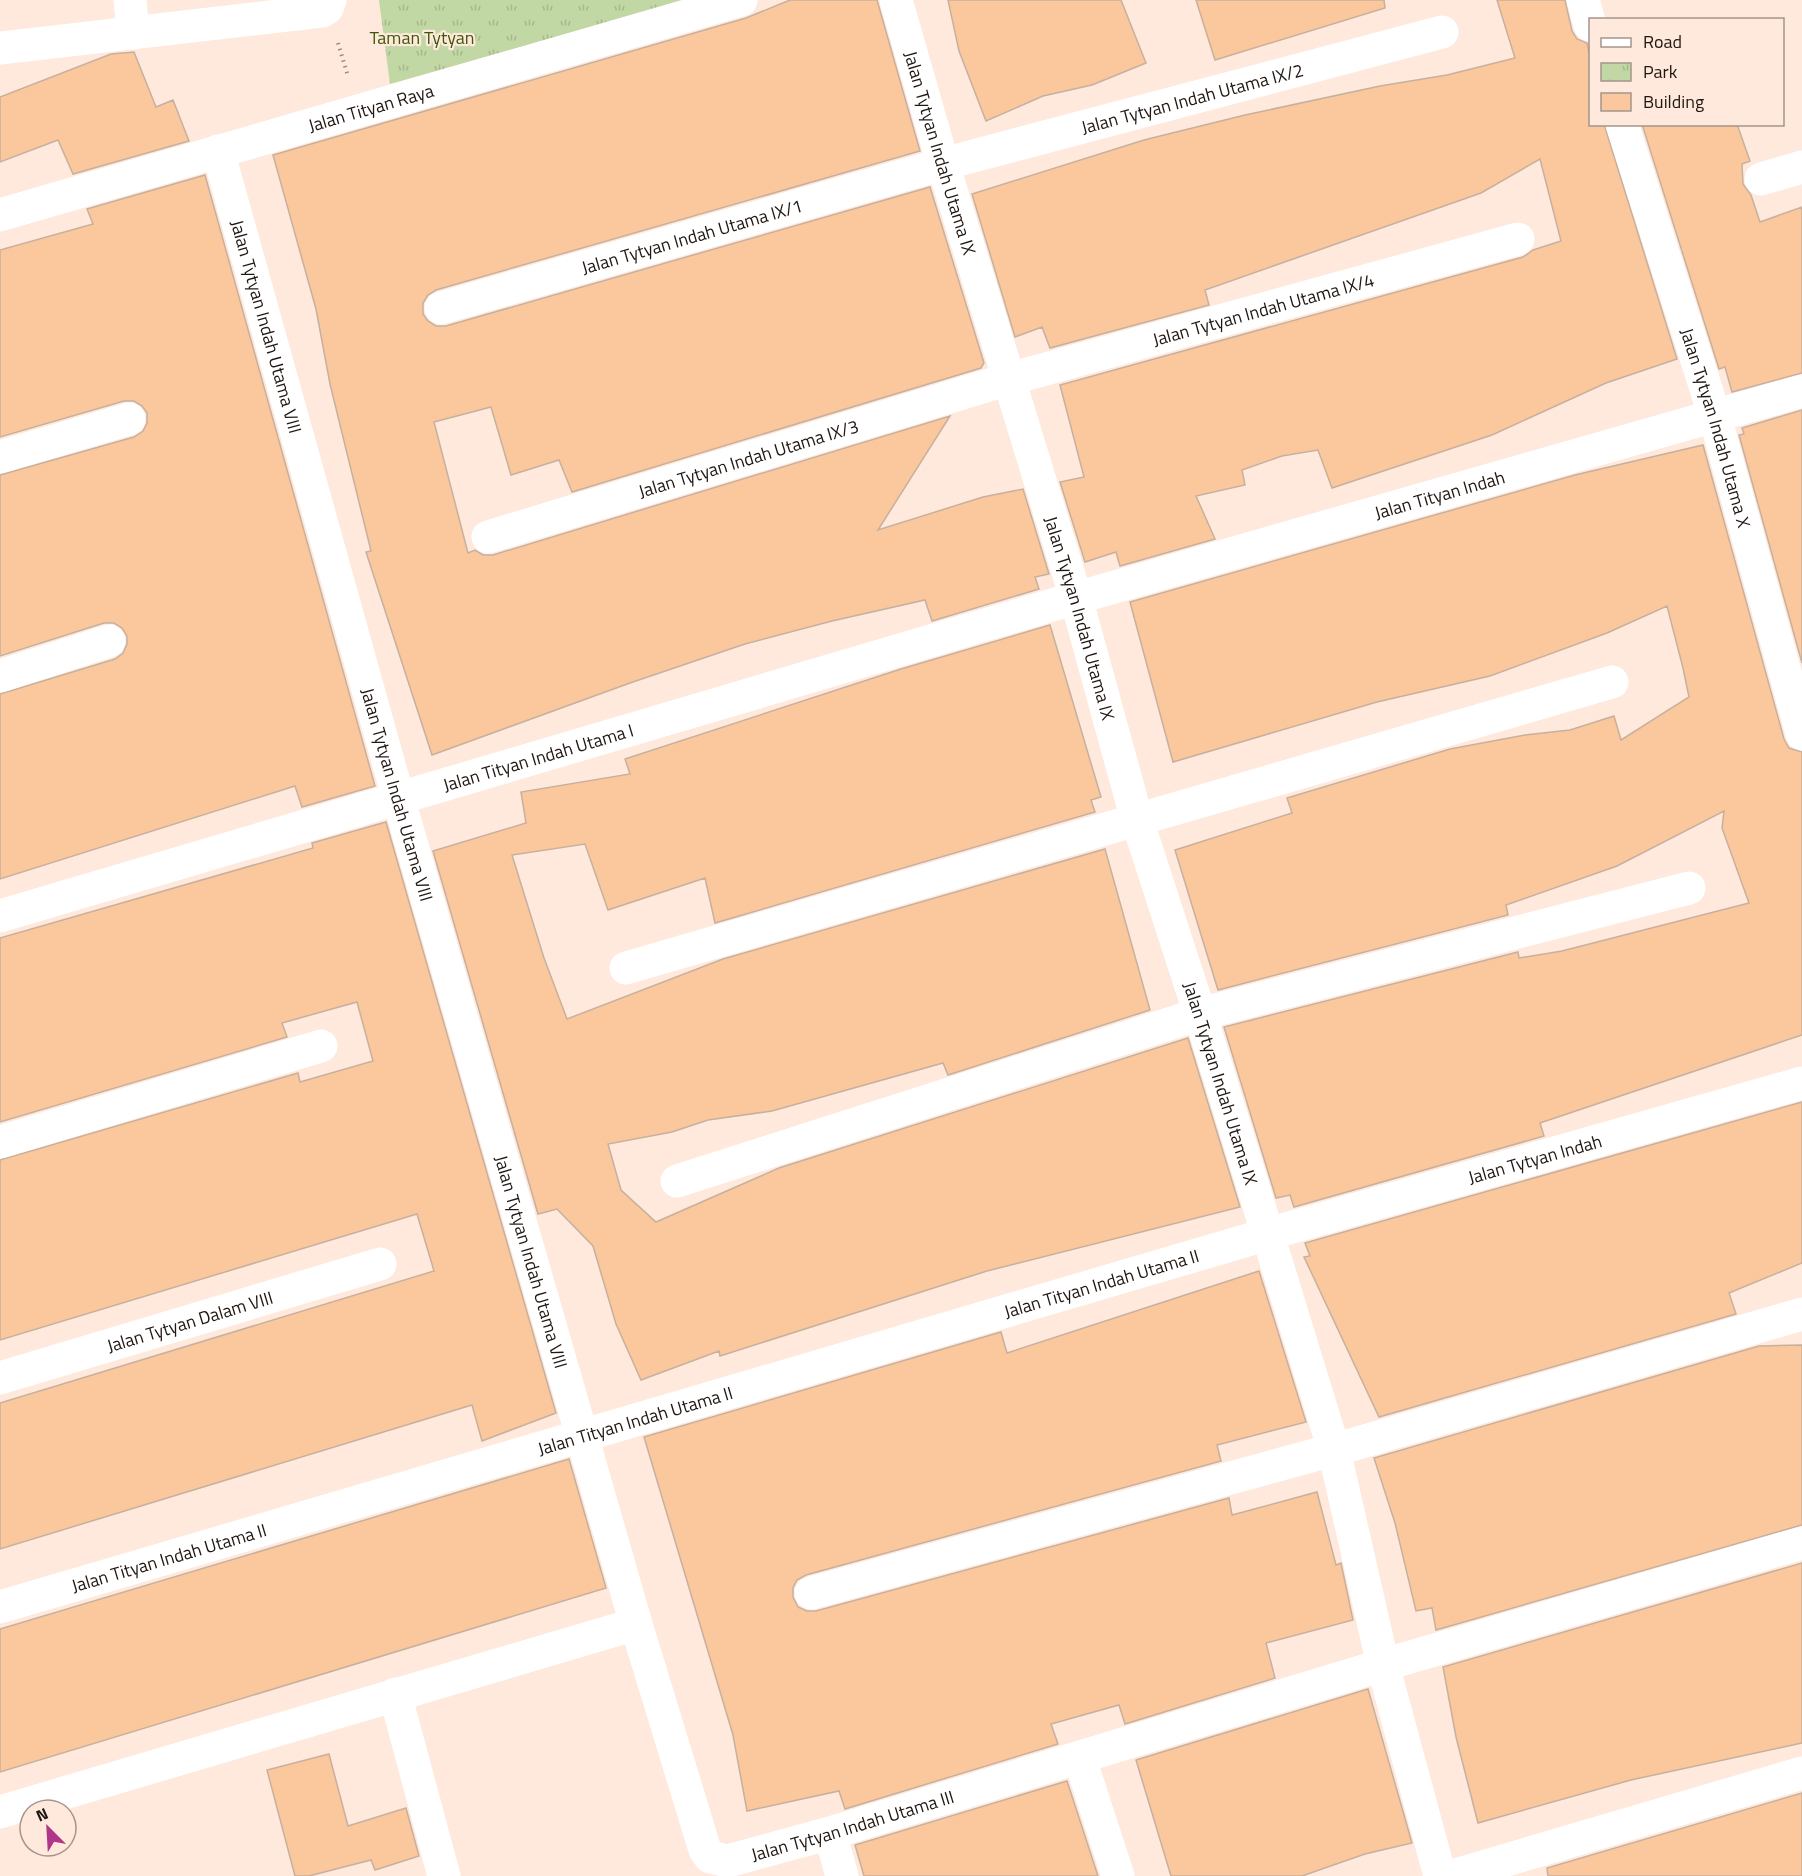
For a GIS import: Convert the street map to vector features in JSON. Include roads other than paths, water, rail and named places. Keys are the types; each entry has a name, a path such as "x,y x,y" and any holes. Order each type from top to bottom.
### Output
{"street":[{"path":"130,0 133,33"},
{"name":"Jalan Tityan Raya","path":"0,215 741,0"},
{"name":"Jalan Tytyan Indah Utama IX","path":"896,0 943,164 1076,598 1137,820 1200,1014 1334,1450 1383,1665 1440,1876"},
{"path":"1582,0 1589,22"},
{"path":"0,48 322,11 328,4"},
{"name":"Jalan Tytyan Indah Utama IX/2","path":"943,164 1442,32"},
{"name":"Jalan Tytyan Indah Utama X","path":"1623,126 1715,417 1802,734"},
{"name":"Jalan Tytyan Indah Utama VIII","path":"218,151 398,797 583,1436"},
{"name":"Jalan Tytyan Indah Utama IX/1","path":"441,308 943,164"},
{"path":"1761,179 1802,167"},
{"name":"Jalan Tytyan Indah Utama IX/4","path":"1009,379 1518,239"},
{"name":"Jalan Tytyan Indah Utama IX/3","path":"488,537 1009,379"},
{"name":"Jalan Tityan Indah","path":"1076,598 1802,391"},
{"path":"0,457 129,419"},
{"name":"Jalan Tityan Indah Utama I","path":"0,916 1076,598"},
{"path":"0,676 109,641"},
{"path":"626,968 1612,682"},
{"path":"677,1181 1200,1014 1689,888"},
{"path":"0,1142 321,1046"},
{"name":"Jalan Tytyan Indah","path":"1268,1233 1802,1083"},
{"name":"Jalan Tityan Indah Utama II","path":"0,1607 1268,1233"},
{"name":"Jalan Tytyan Dalam VIII","path":"0,1378 380,1264"},
{"path":"812,1593 1334,1450 1802,1314"},
{"name":"Jalan Tytyan Indah Utama III","path":"583,1436 636,1624 705,1850 710,1857 728,1862 1080,1759 1383,1665 1802,1543"},
{"path":"0,1812 18,1809 395,1694 636,1624"},
{"path":"395,1694 444,1876"},
{"path":"1080,1759 1118,1876"},
{"path":"1452,1876 1802,1773"},
{"path":"830,1833 842,1876"}],"park label":[{"name":"Taman Tytyan","path":"422,37"}]}
